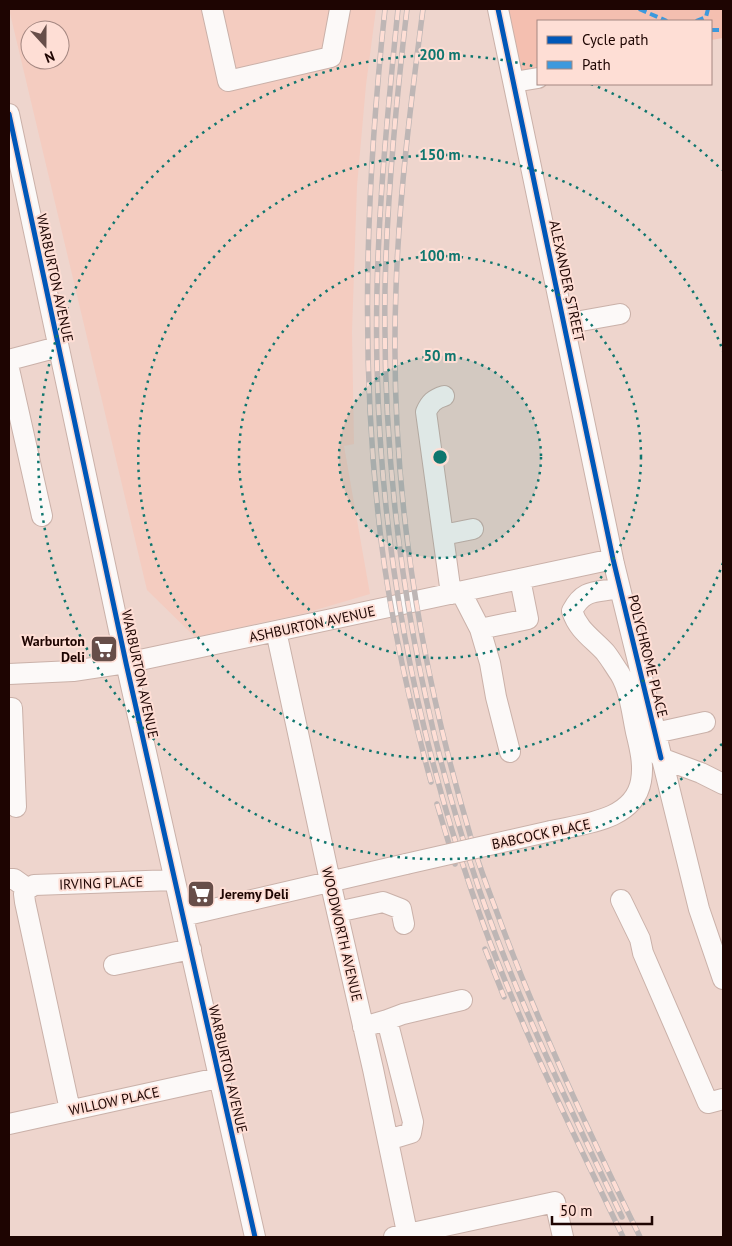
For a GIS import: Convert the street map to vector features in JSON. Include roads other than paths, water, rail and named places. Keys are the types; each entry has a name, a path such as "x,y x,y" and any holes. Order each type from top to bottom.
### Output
{"street":[{"path":"212,9 228,81 305,70 331,57 340,9"},
{"name":"ALEXANDER STREET","path":"498,9 612,559"},
{"path":"514,82 537,78"},
{"name":"WARBURTON AVENUE","path":"9,114 126,663 255,1237"},
{"path":"564,324 620,314"},
{"path":"9,360 58,347"},
{"path":"9,369 42,516"},
{"path":"444,396 430,403 426,412 443,535 456,593 480,629 490,663 496,697 510,752"},
{"path":"443,535 474,528"},
{"name":"ASHBURTON AVENUE","path":"9,674 73,671 126,663 612,559"},
{"name":"POLYCHROME PLACE","path":"612,559 620,588 636,690 655,733 700,909 723,979"},
{"path":"480,629 528,619 520,579"},
{"name":"BABCOCK PLACE","path":"183,916 602,820 617,814 630,803 639,789 642,780 636,690 621,676 606,653 576,623 572,611 577,601 588,593 620,588"},
{"name":"WOODWORTH AVENUE","path":"276,632 388,1140 403,1236"},
{"path":"9,708 12,708 16,806"},
{"path":"655,733 705,722"},
{"path":"661,758 723,784"},
{"path":"9,879 14,879 28,889 24,894 25,902 70,1110"},
{"name":"IRVING PLACE","path":"28,889 34,885 174,880"},
{"path":"621,900 640,939 643,953 708,1102 723,1099"},
{"path":"337,912 383,902 401,909 404,924"},
{"path":"114,965 191,949"},
{"path":"364,1027 403,1014 462,1000"},
{"path":"387,1020 413,1122 411,1133 388,1140"},
{"name":"WILLOW PLACE","path":"9,1124 218,1078"},
{"path":"403,1236 555,1202 563,1237"}],"railway":[{"path":"385,9 374,135 368,261 369,387 372,450 382,547 392,615 406,682 431,782"},
{"path":"398,9 379,231 377,366 385,500 404,633 433,764 472,892 523,1024 623,1237"},
{"path":"407,9 393,149 385,290 389,443 396,519 406,594 436,743 456,817 479,889 528,1014 622,1217"},
{"path":"423,9 400,219 395,357 397,426 402,494 410,563 421,631 451,765 485,881 528,993 582,1116 640,1237"},
{"path":"437,804 455,864"},
{"path":"485,949 504,997"}],"place":[{"name":"Warburton Deli","path":"104,649"},
{"name":"Jeremy Deli","path":"201,894"}]}
